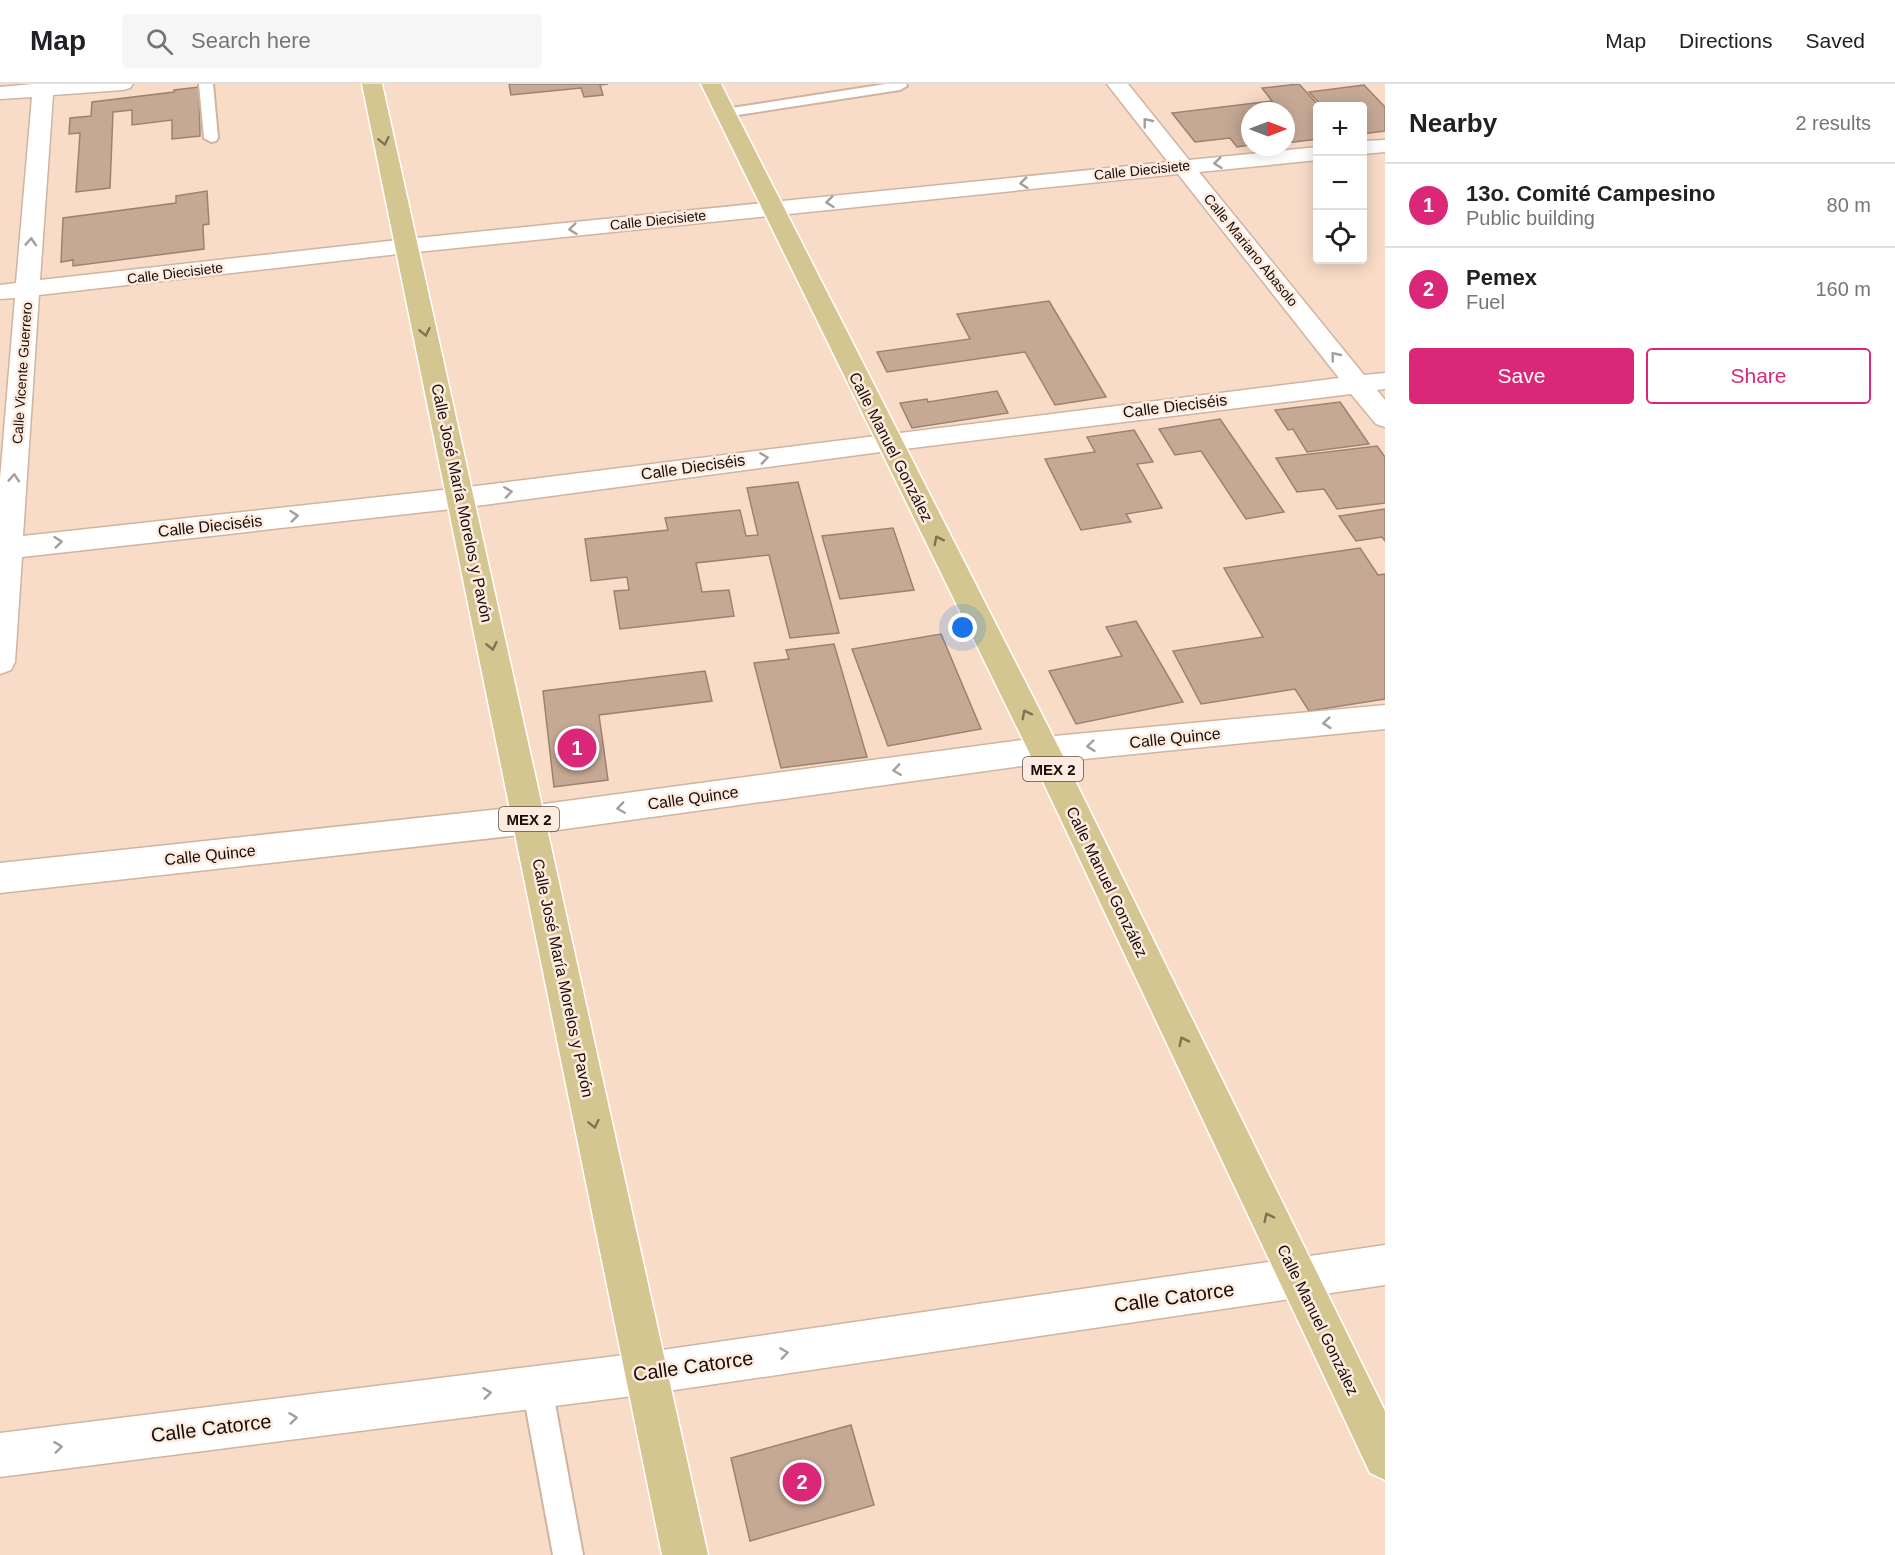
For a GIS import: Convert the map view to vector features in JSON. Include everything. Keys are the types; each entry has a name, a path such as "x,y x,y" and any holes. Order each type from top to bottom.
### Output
{"main road":[{"name":"Calle José María Morelos y Pavón","path":"372,84 685,1555"},
{"name":"Calle Manuel González","path":"711,84 1044,750 1385,1458"}],"street":[{"path":"0,93 43,87 123,84"},
{"name":"Calle Mariano Abasolo","path":"1117,84 1385,418"},
{"name":"Calle Vicente Guerrero","path":"0,662 5,548 43,87"},
{"path":"1367,148 1385,146"},
{"name":"Calle Diecisiete","path":"0,292 407,246 1313,153"},
{"name":"Calle Dieciséis","path":"5,548 461,498 888,442 1385,381"},
{"name":"Calle Quince","path":"0,878 529,820 1044,750 1385,717"},
{"name":"Calle Catorce","path":"0,1455 648,1373 1385,1265"}],"lane":[{"path":"206,84 211,138"},
{"path":"725,113 900,86"},
{"path":"537,1387 568,1555"}],"building":[{"path":"509,84 608,84 600,85 603,95 584,97 581,88 511,95"},
{"path":"1299,84 1315,102 1313,102 1313,140 1295,142 1295,102 1264,102 1272,101 1262,88"},
{"path":"1364,85 1385,107 1385,131 1367,133 1367,102 1318,102 1309,92"},
{"path":"199,87 200,136 172,139 172,120 132,125 132,110 113,112 110,188 76,192 80,133 69,134 70,118 91,116 92,102"},
{"path":"1241,105 1241,146 1237,147 1230,138 1195,142 1172,113"},
{"path":"207,191 209,224 203,225 204,249 73,266 73,260 61,262 63,218 176,203 176,196"},
{"path":"1049,301 1106,397 1055,405 1025,352 887,372 877,352 970,339 957,314"},
{"path":"997,391 1008,413 912,428 900,403 927,399 928,402"},
{"path":"1340,402 1369,444 1307,452 1293,429 1288,430 1275,410"},
{"path":"1220,419 1284,512 1246,519 1201,451 1175,455 1159,429"},
{"path":"1134,430 1153,462 1137,464 1162,508 1126,514 1131,522 1081,530 1045,459 1095,452 1087,437"},
{"path":"1377,446 1385,457 1385,503 1337,509 1324,489 1297,492 1276,458"},
{"path":"798,482 839,633 790,638 769,555 696,563 702,592 729,590 734,616 620,629 614,591 629,590 627,577 591,581 585,539 668,530 665,518 740,510 746,536 758,535 747,488"},
{"path":"1385,509 1385,541 1382,537 1356,541 1339,516"},
{"path":"893,528 914,590 840,599 822,536"},
{"path":"1360,548 1378,575 1385,574 1385,699 1309,711 1295,689 1201,704 1173,651 1263,637 1224,568"},
{"path":"1136,621 1183,702 1076,724 1049,671 1122,656 1106,627"},
{"path":"941,634 981,729 888,746 852,649"},
{"path":"834,644 867,757 781,768 754,663 789,659 786,650"},
{"path":"705,671 712,701 599,715 608,780 554,787 543,691"},
{"path":"851,1425 874,1505 750,1541 731,1458"}],"place":[{"name":"13o. Comité Campesino","path":"577,748"},
{"name":"Pemex","path":"802,1482"}]}
